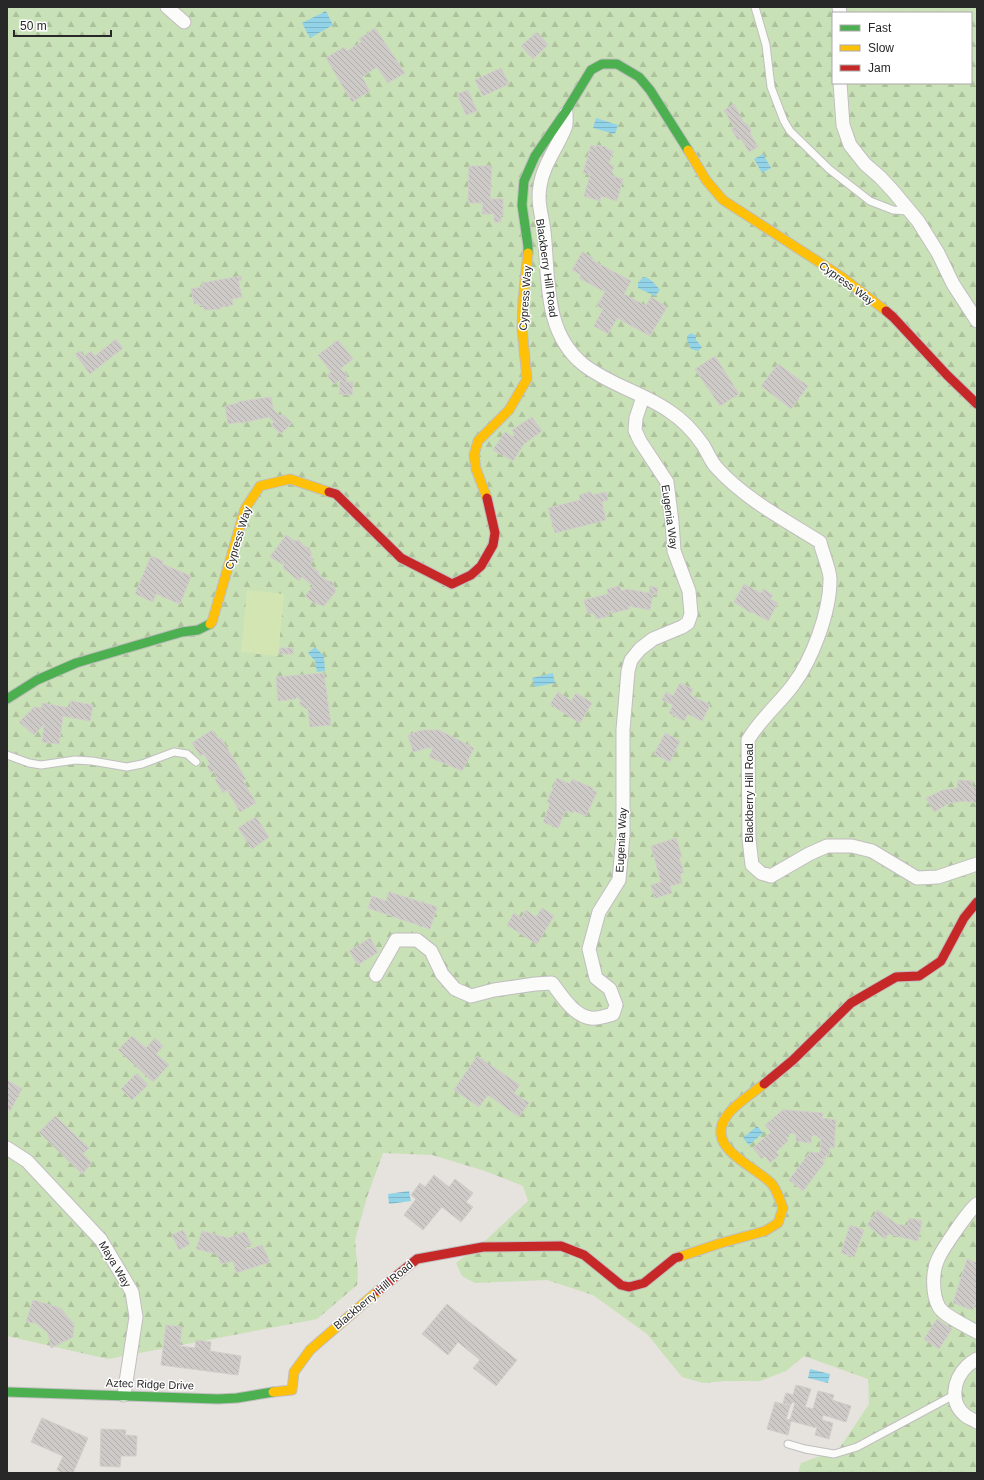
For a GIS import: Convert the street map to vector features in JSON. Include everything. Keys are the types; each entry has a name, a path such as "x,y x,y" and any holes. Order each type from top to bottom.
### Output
{"street":[{"path":"167,7 184,22"},
{"name":"Cypress Way","path":"7,699 37,680 76,663 182,632 200,631 207,628 212,622 245,509 260,486 290,479 336,494 401,558 452,584 471,575 481,566 493,545 495,533 487,499 476,469 474,455 478,441 509,410 527,379 522,329 528,246 522,205 524,181 535,156 566,111 591,70 602,64 617,64 639,77 650,90 706,180 723,200 842,277 894,317 947,375 977,404"},
{"path":"840,84 843,125 850,146 865,164 889,187 918,222 938,253 953,284 977,321"},
{"name":"Blackberry Hill Road","path":"566,111 566,127 544,170 540,186 539,206 543,230 550,304 556,329 562,341 583,364 595,373 669,410 689,426 716,467 738,489 820,542 831,579 825,615 811,654 793,685 756,727 748,740 749,839 752,866 760,873 771,876 809,854 827,846 852,846 872,851 917,878 938,877 977,864"},
{"name":"Eugenia Way","path":"376,975 396,940 417,940 431,951 442,974 455,989 470,996 494,990 552,983 575,1011 590,1018 601,1018 613,1014 616,1005 610,990 596,978 589,949 599,912 619,880 623,835 624,730 628,671 631,660 640,649 653,639 682,627 688,622 691,614 689,591 674,551 667,482 640,441 635,430 636,418 643,397"},
{"name":"Blackberry Hill Road","path":"292,1390 294,1372 310,1350 356,1309 417,1259 483,1247 562,1246 584,1255 621,1285 629,1287 644,1283 675,1258 721,1243 766,1231 778,1223 783,1208 772,1184 732,1153 722,1139 721,1126 729,1113 793,1060 851,1003 896,977 919,976 941,961 964,918 977,902"},
{"name":"Maya Way","path":"7,1148 27,1161 101,1240 132,1292 136,1317 124,1395"},
{"path":"977,1204 960,1225 937,1260 934,1280 934,1296 939,1308 962,1324 977,1332"},
{"path":"977,1359 967,1366 956,1380 954,1396 956,1404 966,1416 977,1422"},
{"name":"Aztec Ridge Drive","path":"7,1392 218,1399 238,1398 256,1394 292,1390"}],"lane":[{"path":"755,7 766,45 771,87 784,121 790,131 829,169 870,201 893,210 909,211"},
{"path":"7,755 29,763 41,765 75,760 92,761 127,767 142,764 174,752 187,754 196,762"},
{"path":"788,1444 805,1449 834,1454 857,1447 954,1396"}],"green space":[{"path":"7,7 977,7 977,1473 798,1473 801,1463 839,1449 869,1404 868,1379 804,1356 786,1371 760,1381 725,1381 703,1383 682,1377 647,1334 593,1295 547,1280 475,1283 462,1276 456,1263 486,1240 528,1201 523,1186 485,1171 432,1155 383,1153 367,1197 355,1240 358,1273 357,1285 317,1319 108,1359 7,1336"},
{"path":"247,590 284,594 278,656 241,652"}],"water":[{"path":"326,11 333,25 310,38 302,23"},
{"path":"596,118 618,125 615,134 593,128"},
{"path":"763,154 771,168 762,173 754,159"},
{"path":"643,277 651,280 660,290 655,296 638,288 638,283"},
{"path":"691,333 696,336 696,340 702,347 698,351 691,349 687,340 687,336"},
{"path":"315,647 324,656 325,671 317,672 315,661 308,653"},
{"path":"553,673 555,683 535,687 532,678"},
{"path":"757,1126 763,1133 749,1145 743,1138"},
{"path":"409,1191 411,1201 389,1204 388,1194"},
{"path":"810,1369 830,1374 828,1383 808,1378"}],"building":[{"path":"375,28 405,73 388,83 377,67 362,77 370,91 352,102 326,58 344,47 347,51 361,42 359,39"},
{"path":"537,32 548,45 533,59 521,46"},
{"path":"501,68 509,84 483,96 475,80"},
{"path":"468,90 477,111 466,115 457,94"},
{"path":"734,104 744,123 747,124 751,130 750,133 758,147 749,152 741,139 738,140 731,129 734,127 724,110"},
{"path":"591,145 606,147 606,149 613,151 609,164 614,166 612,172 615,177 623,179 617,201 601,196 600,201 584,196 590,175 583,173"},
{"path":"469,166 492,166 490,199 503,199 503,215 501,215 501,222 494,222 494,214 482,214 483,203 468,203"},
{"path":"582,252 593,258 592,260 631,281 624,294 646,306 651,297 667,307 650,336 617,318 608,334 594,326 603,309 597,306 605,292 579,278 581,275 572,270"},
{"path":"241,276 242,280 238,281 242,297 232,299 233,305 221,307 221,309 204,310 203,305 199,306 199,303 194,304 191,289 202,287 202,283"},
{"path":"116,339 123,348 90,374 75,354 80,351 84,356 91,351 95,356"},
{"path":"338,340 353,359 340,369 347,374 346,382 353,382 352,395 339,394 340,380 334,384 327,375 331,372 318,355"},
{"path":"715,356 739,394 720,406 695,369"},
{"path":"778,364 808,386 791,409 761,386"},
{"path":"271,397 273,409 280,416 282,414 292,423 281,434 271,425 274,422 269,417 242,423 228,424 225,406 238,403 237,402"},
{"path":"532,417 542,431 524,444 513,461 493,450 505,432 513,437 514,433 512,430"},
{"path":"591,492 592,495 606,492 608,500 602,502 606,520 555,533 548,508 580,500 579,495"},
{"path":"286,535 295,541 299,540 304,546 309,548 312,554 310,557 314,559 310,565 319,572 318,574 326,580 332,582 336,591 324,606 314,603 305,596 313,586 302,577 299,581 283,568 284,565 270,557"},
{"path":"151,556 163,561 162,564 191,576 180,604 156,594 153,602 135,594"},
{"path":"744,584 761,593 763,589 773,595 770,599 778,603 768,621 752,612 751,613 734,602"},
{"path":"620,586 621,591 627,589 649,593 650,586 658,588 657,595 653,594 650,610 629,606 629,609 613,613 612,611 609,611 609,616 596,619 594,613 588,614 584,600 608,594 607,589"},
{"path":"280,648 293,648 293,654 279,654"},
{"path":"324,673 331,725 310,727 308,710 299,704 301,701 297,697 295,699 278,701 276,677"},
{"path":"680,683 693,689 690,695 710,705 702,721 688,714 684,721 669,713 673,705 662,700 666,692 673,696"},
{"path":"558,692 571,701 576,693 592,703 580,723 550,704"},
{"path":"71,701 93,705 90,721 63,716 59,744 42,742 44,724 34,735 19,722 34,707 41,708 42,703 70,708"},
{"path":"212,730 218,739 221,738 246,779 243,781 256,803 240,812 227,790 223,793 215,779 218,778 213,771 211,773 207,766 210,764 204,754 200,756 192,743"},
{"path":"422,730 439,730 474,748 462,771 429,757 433,748 413,752 408,735"},
{"path":"665,733 680,741 670,762 654,754"},
{"path":"557,778 570,784 572,779 593,788 592,790 597,792 586,816 574,811 573,813 566,810 558,828 543,822 550,804 547,802"},
{"path":"958,780 972,781 972,787 977,788 977,803 964,801 950,803 934,812 926,798 943,790 957,788"},
{"path":"256,817 269,837 252,849 238,828"},
{"path":"676,838 682,857 679,857 684,873 680,874 682,883 670,886 672,893 655,898 651,885 661,882 651,846"},
{"path":"389,892 437,907 430,929 368,908 372,896 386,901"},
{"path":"542,908 554,916 537,944 507,925 514,913 521,918 526,910 536,917"},
{"path":"370,938 378,952 358,965 349,951"},
{"path":"132,1036 146,1048 155,1038 163,1046 156,1054 169,1065 153,1082 118,1050"},
{"path":"477,1056 520,1085 514,1093 529,1103 519,1117 488,1095 479,1107 454,1090"},
{"path":"137,1073 148,1085 132,1100 121,1089"},
{"path":"7,1080 22,1089 10,1111 7,1109"},
{"path":"784,1109 823,1113 822,1118 836,1120 834,1148 830,1147 829,1156 825,1156 825,1159 820,1159 825,1162 803,1191 789,1180 810,1152 820,1153 821,1138 812,1135 811,1143 796,1141 796,1134 791,1133 786,1138 788,1141 776,1152 779,1155 770,1163 765,1156 762,1159 753,1148 771,1132 765,1125"},
{"path":"55,1116 89,1148 83,1154 92,1163 82,1174 39,1132"},
{"path":"434,1175 449,1187 455,1179 473,1193 466,1202 473,1207 461,1222 442,1207 423,1230 404,1215 416,1199 411,1195 420,1183 425,1187"},
{"path":"878,1210 896,1224 908,1226 909,1218 922,1221 918,1241 888,1234 885,1239 867,1225"},
{"path":"850,1225 864,1230 854,1257 841,1253"},
{"path":"183,1230 190,1244 179,1250 172,1235"},
{"path":"202,1231 228,1238 245,1232 252,1245 246,1246 247,1250 262,1245 270,1262 236,1273 233,1261 221,1264 217,1254 196,1249"},
{"path":"967,1259 977,1263 977,1297 973,1310 953,1303"},
{"path":"33,1300 60,1308 74,1324 73,1337 51,1348 48,1333 36,1323 26,1322"},
{"path":"447,1304 517,1360 496,1386 473,1368 480,1360 458,1342 448,1355 422,1334"},
{"path":"937,1319 952,1329 939,1349 924,1339"},
{"path":"166,1325 182,1327 180,1346 195,1348 196,1340 211,1342 210,1351 241,1356 238,1375 161,1365"},
{"path":"796,1385 811,1389 805,1407 813,1409 818,1391 834,1395 832,1400 851,1406 846,1422 823,1415 822,1420 833,1423 829,1439 815,1435 817,1428 791,1421 788,1435 767,1429 775,1402 790,1406 786,1419 790,1420 795,1403 792,1402 791,1405 783,1403 786,1393 793,1395"},
{"path":"42,1418 88,1438 73,1473 63,1473 57,1470 63,1456 31,1442"},
{"path":"101,1429 126,1430 125,1435 137,1436 136,1456 121,1456 120,1467 100,1466"}],"traffic: fast":[{"path":"528,253 522,205 524,181 535,156 566,111 591,70 602,64 617,64 639,77 650,90 688,150"},
{"path":"7,699 37,680 76,663 182,632 198,630 210,624"},
{"path":"7,1392 218,1399 237,1398 273,1392"}],"traffic: slow":[{"path":"688,150 706,180 723,200 842,277 886,311"},
{"path":"487,498 476,469 474,455 478,441 509,410 527,379 522,329 523,299 528,253"},
{"path":"210,624 212,622 245,509 260,486 290,479 329,492"},
{"path":"679,1257 721,1243 765,1231 778,1223 783,1208 777,1192 771,1183 763,1176 732,1153 725,1145 721,1135 722,1125 732,1109 764,1084"},
{"path":"273,1392 292,1390 294,1372 310,1350 378,1291"}],"traffic: jam":[{"path":"886,311 977,404"},
{"path":"329,492 336,494 401,558 452,584 471,575 481,566 493,545 495,533 487,498"},
{"path":"764,1084 793,1060 851,1003 896,977 919,976 941,961 964,918 977,902"},
{"path":"378,1291 417,1259 483,1247 561,1246 584,1255 621,1285 629,1287 644,1283 675,1258 679,1257"}]}
